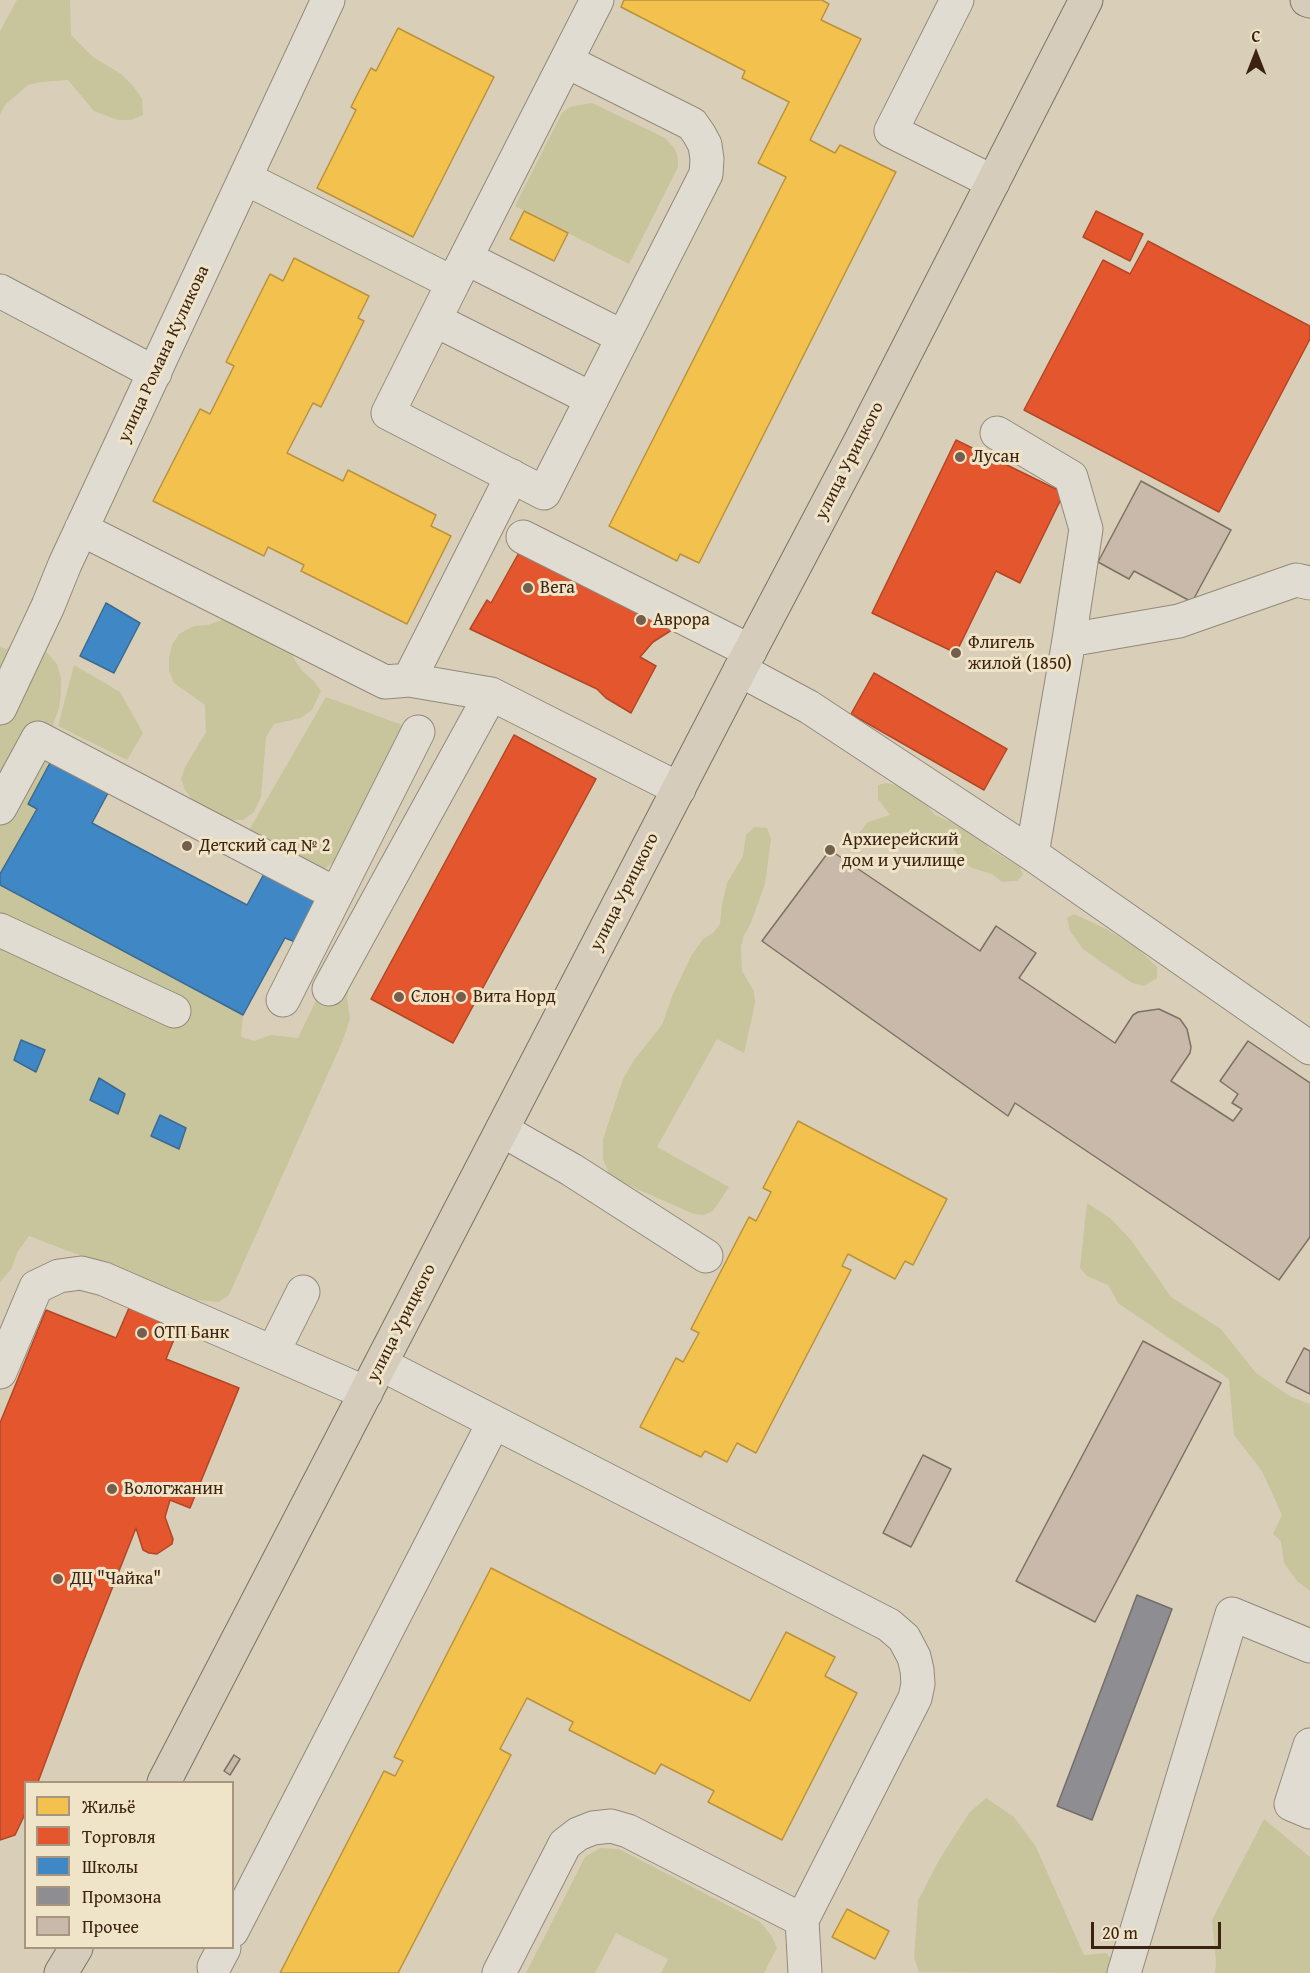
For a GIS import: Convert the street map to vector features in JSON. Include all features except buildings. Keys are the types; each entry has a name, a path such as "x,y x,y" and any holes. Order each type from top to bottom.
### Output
{"main road":[{"name":"улица Урицкого","path":"165,1781 860,442 1086,0"},
{"path":"61,1973 75,1949"}],"street":[{"name":"улица Романа Куликова","path":"0,708 328,0"},
{"path":"566,61 692,124 705,145 707,159 706,174 544,493 388,413 435,321 460,271 566,61 597,0"},
{"path":"957,0 891,131 993,182"},
{"path":"246,178 460,271 623,337"},
{"path":"0,291 155,373"},
{"path":"435,321 592,399"},
{"path":"997,433 1071,477 1086,529 1032,854"},
{"path":"409,680 512,476"},
{"path":"81,529 385,682 409,680 491,694 679,789"},
{"path":"524,537 745,661 809,707 1032,854 1310,1048"},
{"path":"1069,640 1179,621 1296,580 1310,583"},
{"path":"329,989 491,694"},
{"path":"283,1000 418,732"},
{"path":"0,808 38,738 336,894"},
{"path":"0,930 174,1011"},
{"path":"502,1130 572,1170 706,1256"},
{"path":"0,1372 36,1287 59,1276 81,1273 104,1279 366,1393"},
{"path":"273,1352 303,1292"},
{"path":"381,1364 889,1625 904,1638 914,1657 917,1670 918,1684 915,1698 802,1920 805,1973"},
{"path":"234,1927 494,1422"},
{"path":"1124,1973 1232,1614 1310,1646"},
{"path":"1310,1745 1291,1804 1310,1812"},
{"path":"499,1973 565,1844 578,1834 593,1828 611,1826 628,1831 802,1920"}],"shaded area":[{"path":"17,0 70,0 71,35 93,57 121,74 134,87 142,99 143,115 131,120 118,120 94,111 68,80 28,85 6,104 0,114 0,31"},
{"path":"592,103 665,138 675,149 678,158 678,167 629,264 515,206 562,113 570,107"},
{"path":"232,616 291,642 294,659 321,691 312,710 301,718 274,724 266,737 261,797 254,812 243,820 228,820 213,814 193,800 185,790 181,779 185,767 206,732 205,705 174,683 169,671 172,645 179,634 194,626 208,625"},
{"path":"17,642 33,644 45,651 57,664 61,678 61,693 59,708 45,748 51,761 28,804 37,809 0,874 0,647 6,649"},
{"path":"74,665 120,692 143,733 127,760 58,726"},
{"path":"326,697 405,726 345,854 320,872 248,832"},
{"path":"886,783 903,787 924,802 935,815 978,834 985,840 988,848 1020,867 1023,875 1017,881 1002,882 992,874 972,868 950,845 917,832 903,832 886,845 872,845 860,840 859,833 868,822 890,815 878,799 878,785"},
{"path":"754,827 767,828 771,839 765,884 741,947 742,971 754,991 755,1003 744,1053 717,1039 657,1147 729,1187 713,1211 704,1215 694,1214 610,1177 603,1159 603,1139 623,1079 634,1060 662,1025 673,994 691,956 703,939 713,933 720,924 727,883 743,856 746,835"},
{"path":"0,885 243,1015 241,1037 254,1041 271,1035 298,1038 336,959 353,973 347,997 350,1019 343,1040 229,1295 219,1302 197,1300 29,1236 17,1253 12,1268 0,1282"},
{"path":"1074,914 1106,929 1137,948 1157,967 1157,978 1144,986 1132,983 1082,948 1070,931 1067,918"},
{"path":"1087,1203 1111,1219 1131,1240 1171,1297 1221,1329 1256,1373 1291,1397 1310,1404 1310,1591 1297,1581 1284,1563 1281,1541 1273,1534 1282,1515 1262,1471 1234,1435 1229,1379 1118,1303 1108,1285 1087,1276 1080,1268"},
{"path":"986,1798 1014,1817 1036,1847 1084,1955 1106,1953 1126,1973 919,1972 914,1958 918,1901 939,1860 969,1813"},
{"path":"1264,1819 1310,1857 1310,1973 1215,1973 1212,1920"},
{"path":"600,1848 619,1849 760,1922 771,1935 777,1948 764,1973 661,1973 668,1959 616,1933 595,1973 526,1973 585,1857"}],"place":[{"name":"Лусан","path":"960,457"},
{"name":"Вега","path":"528,588"},
{"name":"Аврора","path":"641,620"},
{"name":"Флигель жилой (1850)","path":"956,653"},
{"name":"Детский сад № 2","path":"187,846"},
{"name":"Архиерейский дом и училище","path":"830,850"},
{"name":"Слон","path":"399,997"},
{"name":"Вита Норд","path":"461,997"},
{"name":"ОТП Банк","path":"142,1333"},
{"name":"Вологжанин","path":"112,1489"},
{"name":"ДЦ \"Чайка\"","path":"58,1579"}]}
